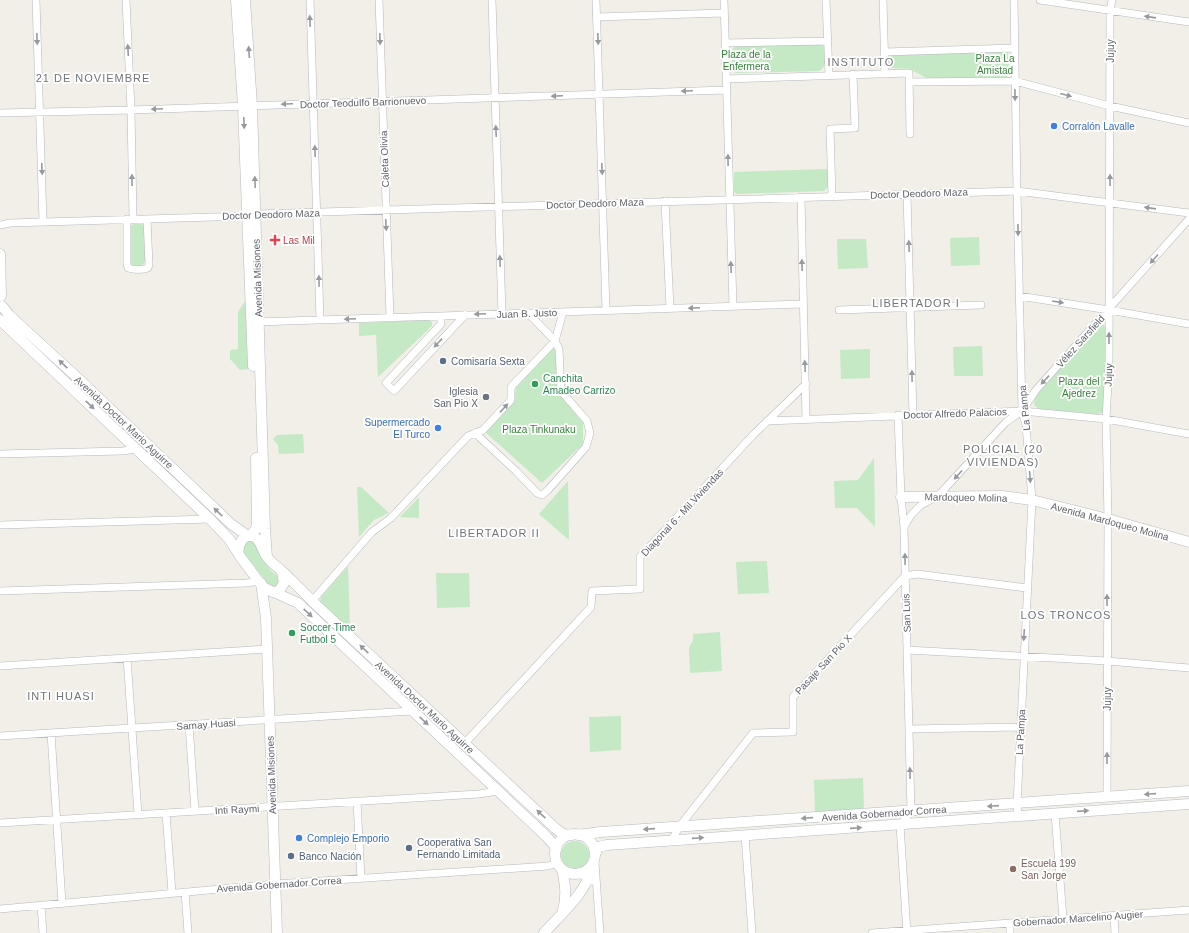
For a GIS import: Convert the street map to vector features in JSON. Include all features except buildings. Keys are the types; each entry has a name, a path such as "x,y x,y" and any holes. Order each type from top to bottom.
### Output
{"main road":[{"name":"Avenida Misiones","path":"236,0 248,106"},
{"name":"Avenida Misiones","path":"239,555 238,548 240,543 256,529 258,523 255,322 245,0"},
{"path":"0,254 1,302"},
{"name":"Avenida Doctor Mario Aguirre","path":"1,302 9,315 231,524 259,541 267,557 282,572 555,828 563,834 575,835"},
{"name":"Avenida Doctor Mario Aguirre","path":"0,320 210,519 229,539 239,555 266,589 298,603 552,842 556,847 556,850"},
{"name":"Avenida Misiones","path":"255,322 265,542 267,557"},
{"name":"Mardoqueo Molina","path":"901,496 1002,496 1032,500"},
{"name":"Avenida Mardoqueo Molina","path":"1032,500 1108,519 1189,542"},
{"name":"Avenida Misiones","path":"266,618 271,599 282,588 284,583 284,576 282,572"},
{"name":"Avenida Misiones","path":"260,582 266,618 277,933"},
{"name":"Avenida Gobernador Correa","path":"575,835 1189,791"},
{"name":"Avenida Gobernador Correa","path":"594,859 597,850 602,845 1189,804"},
{"path":"544,933 561,914 578,894 588,878 594,859 592,844 584,837 575,835 562,840 556,850 556,859 560,866 566,894 561,914"},
{"path":"560,866 570,873 575,874 586,871 594,859"}],"street":[{"path":"36,0 43,222"},
{"path":"126,0 131,110 128,268 148,268 147,219"},
{"path":"310,0 320,320"},
{"name":"Caleta Olivia","path":"379,0 390,317"},
{"path":"492,0 502,314"},
{"path":"596,0 606,310"},
{"path":"724,0 732,306"},
{"path":"826,0 829,75"},
{"path":"883,0 884,74"},
{"name":"La Pampa","path":"1014,0 1022,411 1026,425 1032,500 1023,656 1017,804 1018,816"},
{"path":"1040,0 1189,22"},
{"name":"Jujuy","path":"1107,797 1108,519 1106,419 1109,365 1110,11 1112,0"},
{"path":"597,17 724,13"},
{"path":"725,43 828,41"},
{"path":"884,52 1015,48"},
{"path":"726,78 909,73 910,134"},
{"path":"832,196 830,129 855,128 853,74"},
{"path":"909,82 1015,81 1110,106 1189,123"},
{"name":"Doctor Teodulfo Barrionuevo","path":"0,113 726,90"},
{"name":"Doctor Deodoro Maza","path":"0,225 10,223 317,212 1017,190 1189,214"},
{"path":"907,194 913,415"},
{"path":"800,197 806,419"},
{"path":"665,201 670,308"},
{"name":"Vélez Sarsfield","path":"904,527 921,505 938,496 1006,422 1022,411 1036,390 1189,219"},
{"path":"1019,296 1189,324"},
{"name":"Juan B. Justo","path":"255,322 803,304"},
{"path":"839,310 981,305"},
{"path":"312,601 372,532 391,518 468,436 483,430 511,400 511,387 555,341 563,312"},
{"path":"475,433 516,471 537,493 542,495 586,447 590,433 587,421 561,391 559,349 555,341 528,313"},
{"path":"441,316 441,324 386,383 394,390 465,315"},
{"name":"Diagonal 6 - Mil Viviendas","path":"465,743 592,607 592,591 640,589 640,557 767,421 806,384"},
{"name":"Doctor Alfredo Palacios","path":"767,421 1022,411 1106,419 1189,434"},
{"name":"San Luis","path":"898,415 901,496 904,527 910,812"},
{"path":"0,454 123,451 136,449"},
{"path":"0,525 210,519"},
{"path":"905,576 917,574 1027,588"},
{"name":"Pasaje San Pio X","path":"679,827 753,733 793,732 793,697 905,576"},
{"path":"0,591 260,582"},
{"path":"0,666 266,649"},
{"path":"907,650 1107,661 1189,668"},
{"path":"127,658 138,814"},
{"name":"Samay Huasi","path":"0,736 412,711"},
{"path":"189,725 195,811"},
{"path":"909,728 1020,727"},
{"path":"51,733 62,903"},
{"name":"Inti Raymi","path":"0,822 357,802 479,794 498,791"},
{"path":"357,802 361,878"},
{"path":"906,932 900,825 910,812"},
{"path":"166,813 172,893"},
{"path":"1055,814 1063,919"},
{"path":"672,840 679,827"},
{"path":"745,835 752,933"},
{"path":"594,859 600,933"},
{"name":"Avenida Gobernador Correa","path":"0,908 275,884 560,866"},
{"path":"575,874 588,878 597,885"},
{"path":"185,892 188,933"},
{"path":"41,905 43,933"},
{"name":"Gobernador Marcelino Augier","path":"872,933 906,932 1189,910"},
{"path":"1114,916 1115,933"},
{"path":"1010,923 1010,933"}],"green space":[{"name":"Plaza de la Enfermera","path":"821,44 824,47 825,64 819,71 737,73 733,72 732,70 732,50 735,46"},
{"name":"Plaza La Amistad","path":"1008,53 1009,73 1007,77 931,79 926,78 910,69 890,68 888,59 892,55"},
{"path":"828,169 828,187 824,191 736,194 734,191 734,172"},
{"path":"133,224 142,224 145,228 145,262 142,265 132,265 129,263 130,227"},
{"path":"979,237 980,265 951,266 950,238"},
{"path":"837,239 866,239 868,268 838,269"},
{"path":"247,298 249,369 240,370 230,359 230,350 238,349 238,312"},
{"path":"429,320 432,322 432,326 378,377 376,335 359,336 359,323"},
{"name":"Plaza del Ajedrez","path":"1099,325 1104,325 1106,329 1104,409 1102,413 1097,414 1039,409 1034,405 1035,397"},
{"path":"982,346 983,376 954,376 953,347"},
{"name":"Plaza Tinkunaku","path":"553,348 556,350 558,393 583,423 583,444 542,483 485,432 514,402 516,388"},
{"path":"870,349 870,378 841,379 840,350"},
{"path":"303,434 304,453 279,454 278,445 273,439 277,435"},
{"path":"874,458 875,527 857,508 835,508 834,481 858,480"},
{"path":"568,481 569,540 539,514"},
{"path":"357,487 361,487 389,513 374,520 359,537"},
{"path":"419,497 419,518 400,517"},
{"path":"248,541 255,542 270,570 280,578 278,587 268,588 264,578 244,553 243,546"},
{"path":"767,561 769,593 738,594 736,562"},
{"path":"348,566 350,629 320,602 321,597"},
{"path":"436,573 469,573 470,607 437,608"},
{"path":"720,632 722,671 690,673 689,648 693,640 693,634"},
{"path":"621,716 621,750 590,752 589,717"},
{"path":"863,778 864,810 815,814 814,780"},
{"path":"575,841 585,845 589,855 585,865 575,869 565,865 561,855 565,845"}],"place":[{"name":"Corralón Lavalle","path":"1054,126"},
{"name":"Las Mil","path":"275,240"},
{"name":"Comisaría Sexta","path":"443,361"},
{"name":"Canchita Amadeo Carrizo","path":"535,384"},
{"name":"Iglesia San Pio X","path":"486,397"},
{"name":"Supermercado El Turco","path":"438,428"},
{"name":"Soccer Time Futbol 5","path":"292,633"},
{"name":"Complejo Emporio","path":"299,838"},
{"name":"Cooperativa San Fernando Limitada","path":"409,848"},
{"name":"Banco Nación","path":"291,856"},
{"name":"Escuela 199 San Jorge","path":"1013,869"}],"district":[{"name":"INSTITUTO","path":"861,62"},
{"name":"21 DE NOVIEMBRE","path":"93,78"},
{"name":"LIBERTADOR I","path":"916,303"},
{"name":"POLICIAL (20 VIVIENDAS)","path":"1003,455"},
{"name":"LIBERTADOR II","path":"494,533"},
{"name":"LOS TRONCOS","path":"1066,615"},
{"name":"INTI HUASI","path":"61,696"}]}
